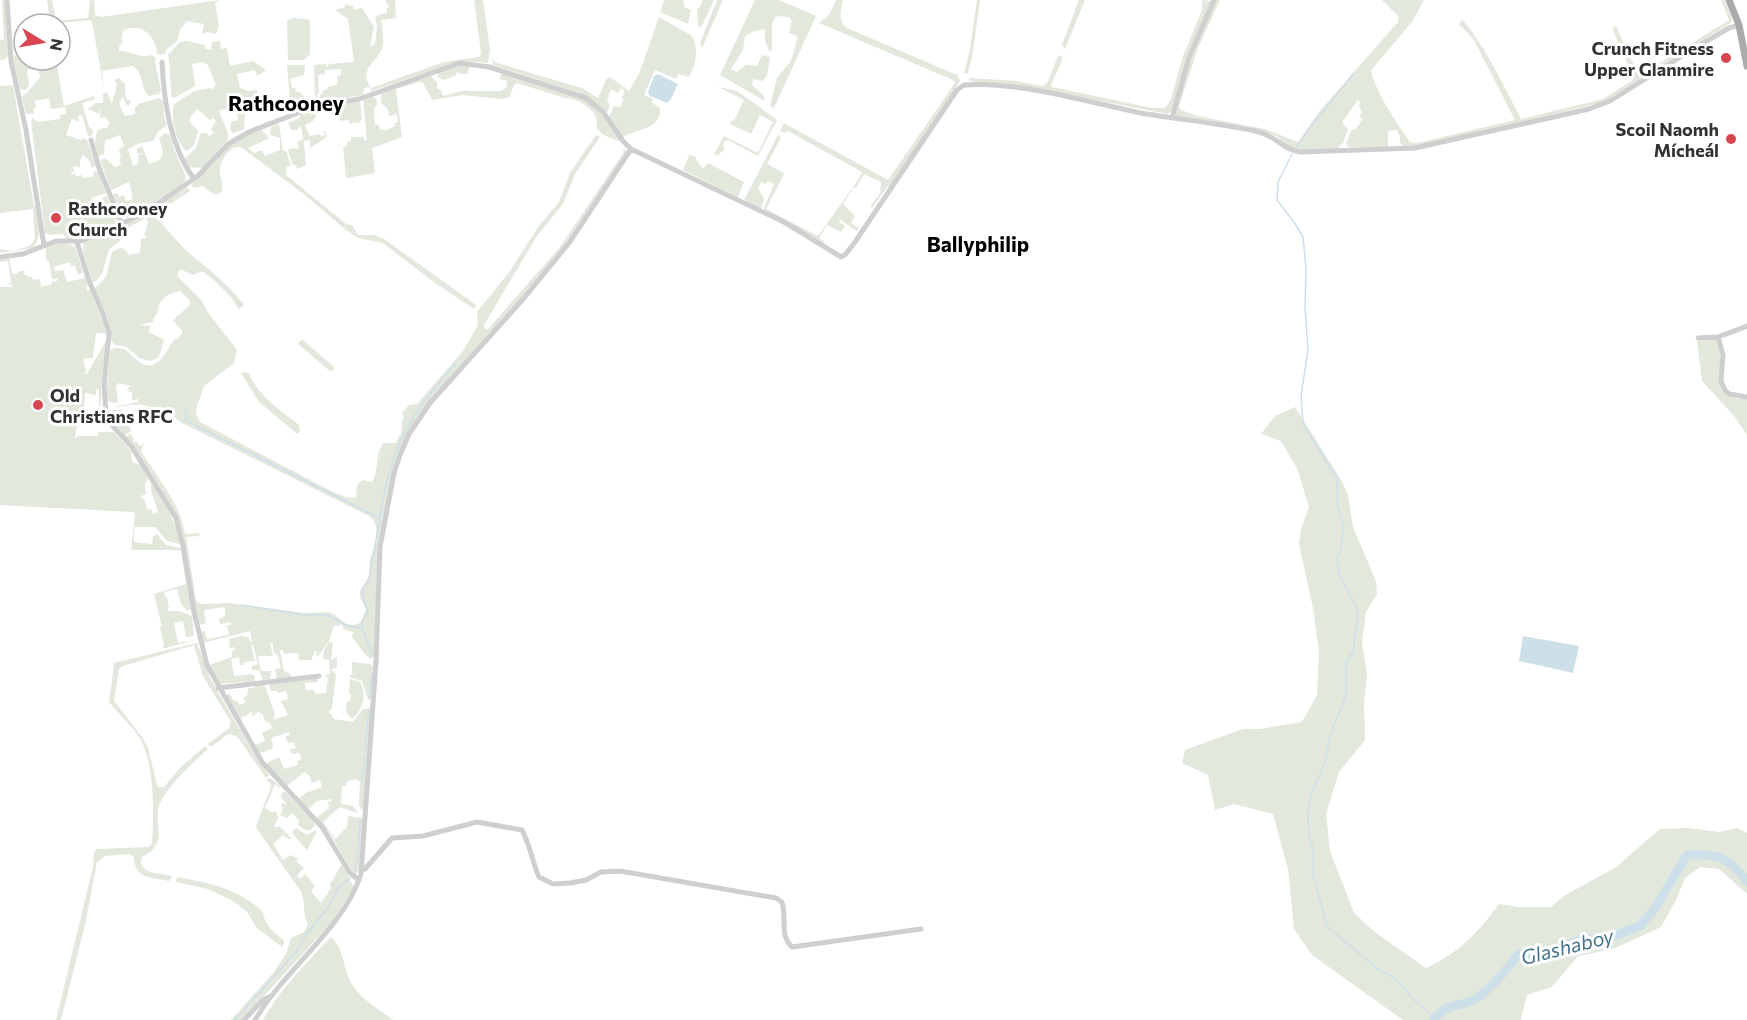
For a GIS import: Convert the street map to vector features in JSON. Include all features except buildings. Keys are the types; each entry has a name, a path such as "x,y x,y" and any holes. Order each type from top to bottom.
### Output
{"main road":[{"path":"1729,0 1739,25 1747,66"}],"street":[{"path":"6,0 11,61 26,130 44,244"},
{"path":"1172,118 1189,58 1214,0"},
{"path":"0,257 31,252 44,244 56,241 77,242 122,224 149,210 194,179 228,144 249,132 313,107 359,99 460,63 489,67 586,98 603,112 631,149 784,222 841,256 845,255 855,242 957,90 964,85 1023,89 1260,133 1272,137 1288,149 1300,152 1411,149 1605,104 1729,28 1739,25"},
{"path":"162,62 175,142 183,164 194,179"},
{"path":"91,140 99,168 122,224"},
{"path":"255,1020 271,996 333,923 354,892 363,868 377,653 380,547 400,455 410,434 430,403 525,297 584,220 631,149"},
{"path":"77,242 87,278 109,333 104,385 106,415 110,423 131,446 176,518 207,665 218,688 266,768 322,827 350,873 359,880"},
{"path":"1698,338 1718,337 1747,326"},
{"path":"1718,337 1723,355 1723,386 1729,394 1747,397"},
{"path":"218,688 319,676"},
{"path":"363,868 365,869 392,838 423,836 477,822 522,830 539,877 553,884 586,880 601,872 620,871 776,898 782,902 783,930 792,947 921,929"},
{"path":"244,1020 263,1000 271,996"}],"shaded area":[{"path":"2,0 5,0 8,56 0,60 0,40 4,39"},
{"path":"47,0 52,0 54,12 48,12"},
{"path":"90,0 94,0 95,15 101,17 220,0 215,3 219,26 216,34 208,32 202,34 204,24 187,21 180,30 177,41 167,49 165,54 157,53 154,41 141,29 129,28 123,31 121,38 123,42 119,51 143,56 152,55 156,58 161,91 159,94 149,96 139,73 133,66 102,71 104,88 90,20 72,22 72,20 88,18"},
{"path":"386,0 395,0 396,18 381,20 383,46 367,71 367,81 371,88 366,87 363,95 319,103 317,100 325,89 338,84 337,76 341,75 341,69 325,70 325,74 318,75 319,92 315,99 314,65 326,64 327,68 329,64 354,62 348,19 335,10 345,7 345,4 353,6 354,10 362,8 374,27 370,47 375,44 377,26 375,17 387,13 389,5"},
{"path":"474,0 483,0 490,49 488,63 468,61 452,64 371,91 371,88 444,62 479,57 481,53"},
{"path":"664,0 683,0 685,7 691,10 688,24 660,12"},
{"path":"702,0 714,0 700,27 697,10"},
{"path":"717,0 723,0 702,48 700,43"},
{"path":"755,0 779,0 816,16 774,108 770,106 777,78 791,61 798,36 789,33 792,21 789,17 776,16 772,24 772,50 769,51 765,40 765,29 745,36 743,50 731,69 737,72 746,65 757,66 762,55 770,57 767,76 762,81 753,79 752,85 763,95 765,101 720,75"},
{"path":"836,0 843,0 841,18 847,28 957,75 960,81 890,187 888,186 872,208 870,207 880,193 881,182 864,174 856,188 854,187 843,204 855,216 851,223 859,228 856,231 840,219 839,222 845,226 841,232 827,225 819,238 824,243 765,211 764,208 774,184 768,181 765,184 761,182 758,188 764,199 761,209 744,200 778,135 781,137 767,164 784,173 766,209 818,236 859,179 862,172 788,131 785,133 780,131 784,123 888,180 955,83 953,80 819,23 829,15"},
{"path":"977,0 980,0 973,52 968,73 964,74 970,49"},
{"path":"1079,0 1085,0 1065,49 1062,45"},
{"path":"1202,0 1211,1 1172,110 1167,114 1024,86 978,83 968,80 970,78 1016,81 1042,86 1047,83 1060,55 1063,58 1052,87 1152,108 1165,108 1171,99 1183,56 1202,10"},
{"path":"1216,0 1220,0 1198,48 1179,106 1181,110 1198,116 1265,129 1298,142 1319,112 1398,22 1398,16 1382,0 1424,0 1412,22 1371,70 1377,88 1393,116 1410,142 1417,143 1515,120 1474,40 1459,24 1462,19 1487,55 1521,119 1603,99 1633,80 1612,28 1616,26 1639,76 1729,20 1721,0 1725,1 1732,22 1604,102 1424,145 1404,147 1400,143 1397,130 1388,131 1388,147 1349,147 1346,144 1352,129 1355,130 1363,119 1359,117 1362,112 1359,106 1361,102 1358,100 1342,122 1348,130 1343,143 1337,149 1299,150 1289,147 1276,136 1260,130 1175,116 1188,68"},
{"path":"659,17 692,36 696,52 693,67 689,77 678,74 676,79 655,70 644,95 653,99 652,103 660,108 660,115 648,127 623,137 609,117 614,106 620,107 624,99 621,98 625,92 621,88 618,93 611,89 607,101 610,105 607,113 579,93 493,65 492,56 497,63 582,88 598,98 607,78 610,77 629,91 639,74"},
{"path":"293,18 310,21 310,54 304,60 288,60 287,20"},
{"path":"187,41 205,45 205,49 211,50 212,42 220,41 221,49 227,48 230,66 253,61 266,70 257,76 255,70 237,74 240,88 248,91 257,90 257,95 245,112 244,130 233,133 230,129 231,122 238,120 236,108 219,110 228,139 203,168 189,167 184,159 196,148 201,133 207,133 209,136 214,133 211,129 216,121 213,118 210,120 197,109 190,118 190,122 198,131 194,145 187,151 177,136 173,122 174,104 195,91 211,88 212,90 216,85 208,65 202,62 192,64 195,86 172,98 168,55 180,42"},
{"path":"287,65 305,65 304,75 290,79 292,88 300,92 308,106 291,114"},
{"path":"460,65 470,66 467,74 457,72 455,76 443,80 438,77 438,71"},
{"path":"16,72 27,72 29,85 26,90 20,89"},
{"path":"39,72 58,72 64,106 94,96 95,99 82,103 93,135 88,136 82,115 78,116 79,122 72,119 66,135 87,140 96,166 92,168 89,160 83,155 80,167 73,166 74,172 71,172 72,175 75,173 76,176 82,175 83,178 93,177 94,171 98,171 106,193 91,198 95,210 93,211 95,215 106,211 102,201 103,197 107,196 117,223 80,240 67,239 63,234 45,233 31,121 32,118 39,122 60,119 60,115 66,114 65,107 51,109 49,98 35,101 34,114 26,114 22,97 40,78"},
{"path":"502,73 586,100 606,118 620,141 601,133 597,128 597,119 594,114 588,107 574,99 517,83 509,97 503,99 462,95 432,100 423,83 419,82 396,89 402,137 372,148 375,173 346,178 343,147 351,141 351,137 364,137 364,141 367,140 363,99 372,96 377,100 377,106 374,108 375,125 379,125 380,130 387,130 398,122 397,114 389,116 388,109 381,103 381,92 431,76 443,96 462,91 501,91 506,88 507,81 499,79"},
{"path":"119,78 125,84 127,100 132,101 130,105 126,105 123,96 119,104 125,116 135,114 135,107 138,104 159,98 163,101 167,125 158,132 153,141 140,143 128,149 133,166 138,164 138,155 144,153 137,154 137,149 142,146 149,164 160,160 163,152 159,138 165,133 170,135 186,177 184,184 146,209 126,218 122,216 113,195 117,193 119,197 124,195 126,201 133,199 129,182 111,190 100,160 105,158 115,167 121,165 119,149 124,146 120,135 105,141 104,154 98,157 95,142 97,131 107,128 110,122 106,120 107,117 100,118 101,107 99,114 88,109 96,103 103,103 103,94 107,92 112,104 117,85 114,80"},
{"path":"13,85 39,223 39,234 33,248 0,253 0,249 12,251 30,246 35,239 33,209 0,213 0,86"},
{"path":"718,87 737,91 777,120 758,156 728,140 723,145 725,149 717,156 714,154 724,136 758,153 773,122 760,115 751,134 730,124 732,120 734,121 744,100"},
{"path":"360,101 362,119 359,123 350,124 348,120 340,121 338,106 319,109"},
{"path":"314,109 316,116 313,121 305,125 310,136 318,134 324,137 325,134 322,132 325,131 327,137 310,148 310,140 304,141 306,165 297,169 292,164 288,150 299,149 297,142 303,139 301,125 297,130 291,130 288,123 300,118 300,114"},
{"path":"279,124 283,151 286,151 291,166 286,167 287,173 285,174 346,224 352,225 358,235 375,235 384,239 476,305 474,309 435,283 383,243 358,238 346,230 305,195 241,147 230,150 222,162 220,170 222,189 219,194 214,194 202,186 194,188 191,185 212,165 227,146 238,138 262,130 269,138 248,148 254,153 262,150 265,156 280,150 280,138 270,135 271,127"},
{"path":"596,135 600,137 575,174 563,204 537,236 484,325 485,329 488,329 560,247 624,152 623,149 626,153 562,248 532,286 428,402 392,473 378,547 374,656 371,659 364,653 352,637 353,632 343,629 340,624 334,626 329,641 318,656 315,651 311,660 299,660 298,653 284,654 283,650 280,651 284,671 292,677 277,679 275,669 281,668 278,656 273,651 273,643 270,643 273,656 258,656 261,671 271,671 270,679 263,680 259,670 252,670 252,666 258,664 253,645 251,645 255,661 244,662 244,665 240,665 239,657 231,659 234,676 252,674 255,676 255,681 220,684 209,665 232,657 232,651 235,649 234,647 228,649 229,639 249,637 252,642 250,631 203,643 200,632 205,631 207,639 229,635 227,625 231,625 231,622 220,624 219,619 225,616 225,607 204,610 206,623 199,624 178,517 149,470 108,414 113,410 123,410 132,430 125,435 130,434 134,439 133,443 136,441 140,446 144,443 141,451 173,501 185,534 200,533 199,536 186,537 196,600 200,604 230,603 305,613 328,612 346,624 360,623 366,610 360,592 369,575 376,537 375,525 369,516 182,423 164,409 160,417 156,411 145,406 113,407 138,402 138,399 132,400 132,392 129,392 128,387 132,386 119,383 116,386 118,402 113,403 106,400 110,351 114,348 123,349 140,363 155,364 183,332 173,320 189,306 190,301 180,291 171,294 160,304 153,322 139,325 151,326 149,332 164,340 159,357 151,361 139,358 127,347 115,345 111,340 108,320 95,288 106,277 112,252 120,248 129,255 140,253 141,239 147,237 144,236 148,222 146,218 131,226 120,241 109,249 102,274 96,281 92,282 83,251 84,243 144,216 187,187 190,191 158,212 157,218 183,247 224,282 244,305 239,309 222,288 202,271 193,275 180,269 177,276 202,301 237,350 234,363 204,386 196,414 200,422 331,491 345,497 355,498 359,483 363,480 372,482 383,443 396,443 401,435 404,418 402,413 409,405 417,404 463,351 478,325 477,312 510,271 538,227 559,202 570,173"},
{"path":"688,154 696,157 703,169 708,163 744,182 738,197 683,170"},
{"name":"Old Christians RFC","path":"65,243 75,247 83,272 79,275 70,262 54,267 55,271 63,270 67,282 85,278 89,286 86,287 87,291 90,290 106,334 96,333 93,358 84,358 85,374 87,374 106,341 101,405 99,407 99,390 96,389 96,395 85,393 84,411 102,412 107,423 96,424 96,421 93,421 93,414 89,414 86,423 89,426 77,426 75,438 77,436 98,436 98,432 114,432 131,451 132,462 141,465 148,479 145,484 146,494 141,496 148,510 151,509 153,514 158,512 151,483 165,504 180,542 178,544 167,541 155,527 134,527 134,542 152,544 153,536 157,534 166,545 181,548 191,609 187,611 181,604 177,589 164,592 168,611 179,611 192,616 194,636 186,637 183,621 174,623 178,643 195,640 162,649 164,645 160,627 162,626 154,594 186,584 181,550 131,550 135,514 133,512 0,505 0,287 13,287 8,284 11,283 8,261 0,262 0,259 9,258 12,274 25,271 24,275 32,277 33,280 40,279 41,287 58,280 57,278 52,279 49,261 46,260 46,248 51,244"},
{"path":"302,339 335,368 331,372 298,344"},
{"path":"1716,339 1723,390 1730,397 1747,399 1747,435 1735,417 1702,381 1697,341"},
{"path":"241,373 249,373 264,396 299,425 300,431 297,434 259,402"},
{"path":"1295,407 1348,494 1353,527 1376,581 1377,594 1366,612 1362,643 1367,673 1364,703 1365,740 1339,772 1326,814 1330,851 1354,913 1376,933 1426,968 1458,949 1499,904 1518,907 1551,907 1564,896 1616,867 1660,829 1688,828 1719,832 1737,828 1747,833 1747,894 1719,869 1700,867 1685,878 1661,927 1613,949 1578,956 1552,987 1527,995 1521,1020 1403,1020 1312,955 1294,929 1288,869 1273,814 1234,804 1215,810 1208,775 1182,763 1185,750 1243,729 1260,729 1302,722 1317,695 1319,651 1313,608 1299,544 1301,529 1309,507 1297,468 1281,441 1261,434 1275,416"},
{"path":"329,642 333,642 331,660 337,657 337,668 331,669 336,675 332,708 329,712 334,719 353,722 363,709 371,709 364,812 359,806 360,782 355,779 346,782 346,786 342,786 341,804 353,806 358,813 340,807 323,822 335,839 347,827 348,816 363,818 359,870 356,874 331,835 316,818 329,808 328,802 332,799 317,801 309,809 298,799 322,787 320,780 311,783 310,776 304,772 286,787 265,764 279,757 284,769 298,765 297,761 301,760 300,753 292,754 290,750 296,748 294,742 288,743 285,737 290,735 289,732 271,738 272,749 258,754 255,745 265,741 262,733 272,728 270,722 266,723 259,711 252,717 252,712 240,719 226,696 229,693 240,705 246,702 243,698 247,696 248,688 254,688 254,685 223,690 264,683 275,714 273,720 288,715 281,701 288,699 286,691 278,693 271,691 269,686 271,683 317,678 318,682 305,683 305,690 313,690 316,694 326,693 328,678 325,675 330,674 329,660 323,659 324,650"},
{"path":"197,643 210,678 254,754 269,775 266,778 237,736 228,734 211,747 208,744 229,728 231,722 203,676 194,645 119,669 114,701 148,748 159,787 164,787 180,768 205,746 208,749 176,780 161,801 158,809 159,831 156,845 142,857 141,864 145,869 172,876 170,881 151,878 141,873 137,870 134,857 129,854 105,856 97,862 85,925 61,1020 56,1020 93,867 94,852 97,849 149,847 152,843 153,803 148,760 139,737 109,702 113,663"},
{"path":"352,662 371,664 373,667 371,699 368,699 362,681 350,677 354,674 352,673"},
{"path":"350,679 360,682 363,692 361,707 352,719 346,712 347,701 350,701 351,694 349,693"},
{"path":"270,778 279,785 280,789 275,784 265,808 277,813 276,815 279,816 274,826 277,828 279,826 292,839 283,835 273,844 283,860 290,855 298,859 296,861 304,868 297,876 300,879 305,874 315,886 311,891 321,903 342,864 354,887 332,922 242,1020 231,1020 274,972 286,954 291,938 304,932 308,925 302,893 256,826 271,787 266,780"},
{"path":"284,791 315,822 311,830 305,830 298,825 299,820 292,813 287,818 280,815 283,808 282,803 286,803 281,797"},
{"path":"296,828 307,835 317,831 307,850 292,833"},
{"path":"177,877 212,884 244,897 263,912 268,925 284,941 284,944 282,947 257,928 247,912 233,901 208,889 176,882"},
{"path":"331,937 341,951 348,976 356,990 393,1020 263,1020 303,966"}],"water":[{"path":"658,74 678,84 667,103 650,96 648,92 654,76"},
{"path":"1523,636 1579,646 1573,673 1519,661"}],"waterway":[{"path":"1296,148 1354,73"},
{"path":"1292,154 1278,182 1277,200 1303,237 1308,350 1301,396 1303,424 1337,479 1337,504 1344,527 1341,548 1337,557 1339,574 1358,610 1353,652 1346,661 1346,696 1330,735 1325,763 1311,794 1308,815 1309,835 1313,849 1313,875 1327,926 1376,968 1394,978 1416,1002 1435,1017"},
{"path":"372,654 362,626 368,610 362,590 370,575 390,471 398,446 411,421 455,364"},
{"path":"186,409 187,421 379,518"},
{"path":"242,605 305,615 327,615 348,626 362,628"},
{"path":"369,699 372,674"},
{"path":"365,749 369,709"},
{"path":"362,779 365,755"},
{"path":"354,872 358,858 360,820"},
{"name":"Glashaboy","path":"1434,1020 1443,1010 1469,1002 1482,995 1519,954 1543,956 1576,941 1611,937 1640,926 1655,908 1687,855 1722,858 1747,881"},
{"path":"235,1020 296,952 328,907 338,888 350,878"}],"place":[{"name":"Crunch Fitness Upper Glanmire","path":"1726,58"},
{"name":"Scoil Naomh Mícheál","path":"1731,139"},
{"name":"Rathcooney Church","path":"56,218"},
{"name":"Old Christians RFC","path":"38,405"}],"district":[{"name":"Rathcooney","path":"286,102"},
{"name":"Ballyphilip","path":"978,243"}]}
